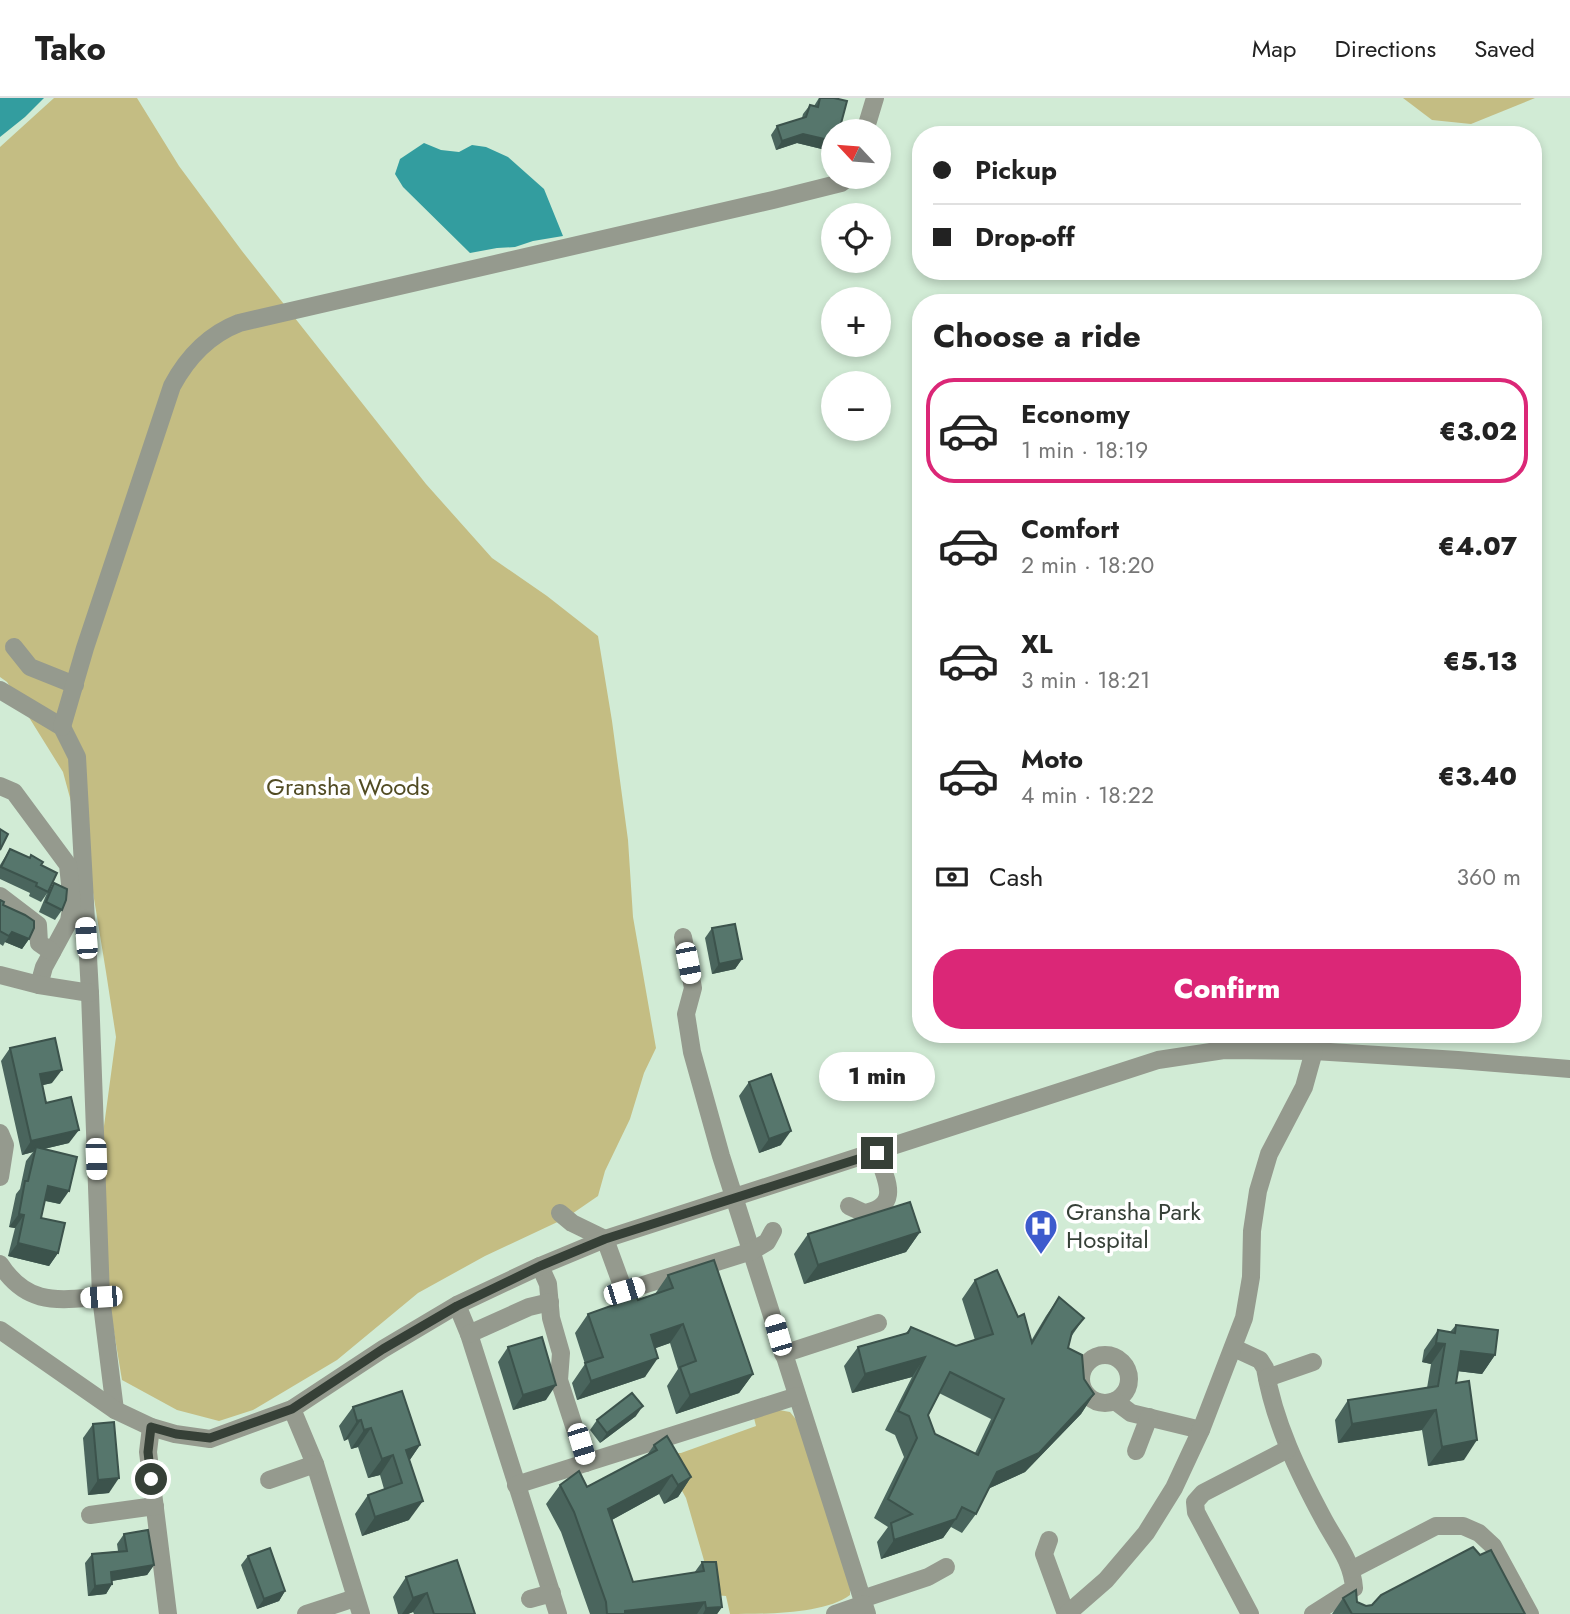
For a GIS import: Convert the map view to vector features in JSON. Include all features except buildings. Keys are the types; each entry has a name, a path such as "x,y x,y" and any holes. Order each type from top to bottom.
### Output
{"street":[{"path":"869,119 875,98"},
{"path":"62,727 172,386 181,369 214,336 239,323 821,188"},
{"path":"14,648 30,667 75,685"},
{"path":"0,690 62,727 78,757 101,1297 115,1410"},
{"path":"0,786 14,792 68,864 72,904 69,921 44,967 39,985"},
{"path":"0,896 37,925 39,943 52,952"},
{"path":"683,937 693,988 686,1014 692,1052 721,1156 864,1606"},
{"path":"0,975 39,985 90,993"},
{"path":"0,1330 115,1410 151,1427 176,1434 210,1438 292,1409 383,1349 457,1306 540,1266 605,1239 1158,1060 1224,1049 1314,1051 1570,1069"},
{"path":"1049,1540 1044,1554 1066,1614 1106,1580 1146,1534 1174,1488 1234,1348 1244,1318 1251,1278 1252,1231 1258,1191 1269,1154 1304,1087 1314,1051"},
{"path":"0,1133 5,1145 0,1177"},
{"path":"849,1206 864,1213 880,1208 887,1201 889,1185 877,1153"},
{"path":"561,1213 572,1223 605,1239 624,1291 752,1251 767,1242 773,1231"},
{"path":"0,1264 16,1284 37,1297 101,1297"},
{"path":"540,1266 548,1284 551,1318 561,1353 559,1380 586,1462"},
{"path":"469,1334 529,1307 550,1302"},
{"path":"457,1306 469,1334 558,1614"},
{"path":"783,1354 878,1323"},
{"path":"1234,1348 1259,1360 1265,1368 1288,1449 1324,1520 1353,1569 1357,1595 1337,1601 1313,1614"},
{"path":"1267,1378 1313,1362"},
{"path":"516,1485 797,1396"},
{"path":"1115,1401 1130,1413 1200,1430"},
{"path":"292,1409 314,1464 358,1606 306,1614"},
{"path":"1136,1451 1149,1418"},
{"path":"151,1427 148,1452 168,1614"},
{"path":"1250,1614 1196,1513 1195,1502 1203,1493 1288,1449"},
{"path":"269,1480 314,1464"},
{"path":"90,1515 155,1506"},
{"path":"1353,1569 1436,1526 1463,1526 1479,1533 1493,1546 1530,1614"},
{"path":"835,1614 864,1606 946,1567"},
{"path":"530,1599 552,1593"}],"green space":[{"name":"Gransha Woods","path":"54,98 137,98 179,166 242,251 426,484 492,558 598,636 628,840 633,917 656,1048 644,1073 630,1119 605,1171 598,1196 566,1218 485,1256 418,1293 337,1360 253,1410 219,1421 177,1410 122,1380 107,1290 101,1191 104,1126 116,1037 89,868 63,772 7,682 0,677 0,147"},
{"path":"1403,98 1535,98 1471,124 1432,120"},
{"path":"779,1410 790,1412 799,1423 850,1582 850,1595 826,1606 810,1609 730,1614 726,1596 714,1595 686,1498 675,1478 684,1469 683,1462 668,1463 671,1453 681,1453 756,1426 754,1418"}],"water":[{"path":"0,98 44,98 0,137"},
{"path":"424,143 441,150 459,152 472,145 486,147 508,157 544,189 563,236 515,247 470,253 403,187 395,174 400,159"}],"place":[{"name":"Gransha Park Hospital","path":"1041,1256"}],"route":[{"path":"151,1479 148,1452 151,1427 176,1434 210,1438 292,1409 383,1349 457,1306 540,1266 605,1239 877,1153"}]}
